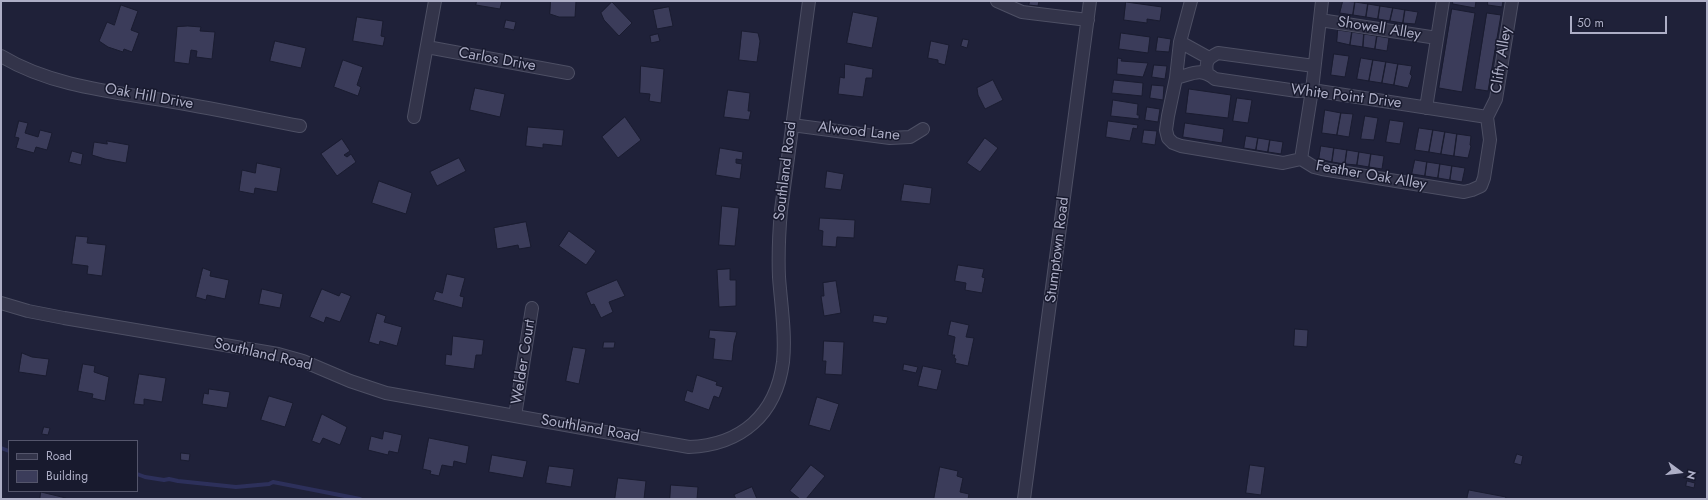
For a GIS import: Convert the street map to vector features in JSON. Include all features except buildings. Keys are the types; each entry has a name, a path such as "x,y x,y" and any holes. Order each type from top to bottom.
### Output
{"street":[{"path":"414,117 435,1"},
{"name":"Southland Road","path":"1,303 28,311 64,318 278,354 316,366 374,390 689,447 704,446 729,439 742,432 755,422 772,399 783,362 783,317 778,243 780,210 809,1"},
{"path":"997,1 1022,12 1088,20"},
{"name":"Stumptown Road","path":"1025,499 1090,1"},
{"name":"Feather Oak Alley","path":"1191,1 1180,42 1176,78 1166,130 1168,138 1173,143 1181,146 1283,163 1301,160 1314,167 1322,169 1464,192 1480,186 1484,178 1490,140 1487,117"},
{"path":"1301,160 1312,90 1322,1"},
{"path":"1426,108 1443,1"},
{"name":"Clifty Alley","path":"1487,117 1496,99 1512,1"},
{"name":"Showell Alley","path":"1320,20 1437,38"},
{"path":"1180,42 1209,58 1206,64 1207,73"},
{"name":"Carlos Drive","path":"426,47 568,72"},
{"name":"White Point Drive","path":"1209,58 1218,53 1314,66"},
{"name":"Oak Hill Drive","path":"1,56 41,75 91,88 183,103 300,126"},
{"name":"White Point Drive","path":"1176,78 1201,72 1207,73 1215,79 1297,92 1312,90 1487,117"},
{"name":"Alwood Lane","path":"792,124 890,138 910,137 923,129"},
{"name":"Welder Court","path":"516,416 532,308"}],"waterway":[{"path":"1,448 8,451"},
{"path":"138,474 164,480 169,479 236,487 269,484 273,482 360,499"}]}
